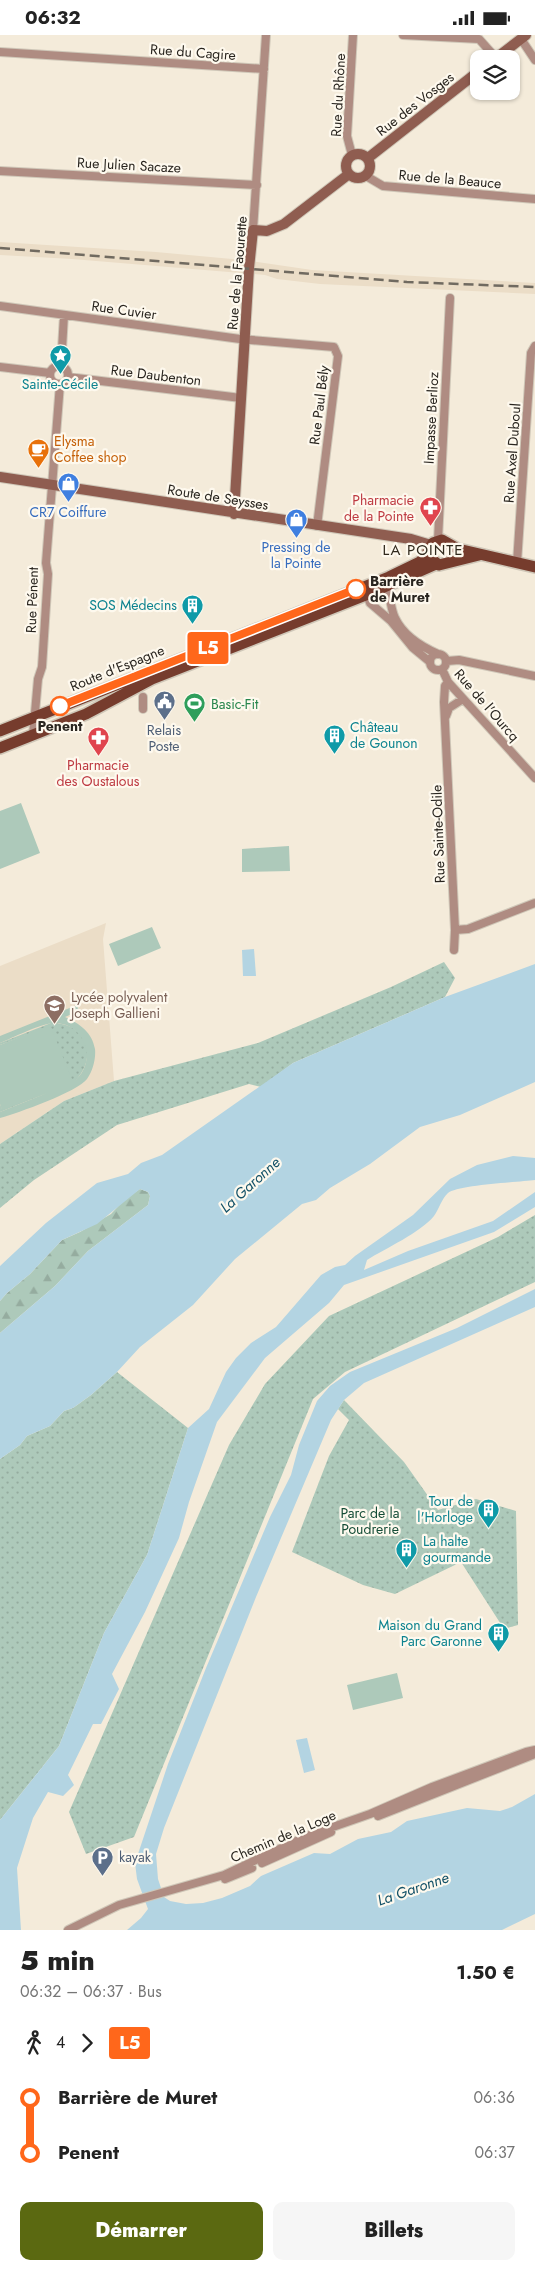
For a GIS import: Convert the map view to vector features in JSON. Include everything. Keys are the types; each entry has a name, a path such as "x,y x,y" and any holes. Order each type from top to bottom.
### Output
{"main road":[{"path":"479,555 442,565 436,564 430,558 432,546 446,541 451,545 479,555 535,567"},
{"path":"449,562 453,554 451,545"},
{"name":"Route d'Espagne","path":"383,583 420,562 432,546"},
{"name":"Route d'Espagne","path":"0,748 86,714 152,679 383,583 436,564"},
{"name":"Route d'Espagne","path":"0,731 366,590"}],"street":[{"name":"Rue de la Faourette","path":"234,514 266,35"},
{"name":"Rue du Rhône","path":"352,155 347,137 353,35"},
{"path":"403,35 479,39 489,50"},
{"path":"506,50 523,37 535,60"},
{"name":"Rue du Cagire","path":"0,51 264,69"},
{"name":"Rue des Vosges","path":"368,158 470,78"},
{"path":"363,154 368,158 371,166 366,176 355,178 349,174 346,164 352,155 363,154"},
{"name":"Rue Julien Sacaze","path":"0,171 257,185"},
{"path":"253,230 267,231 284,224 349,174"},
{"name":"Rue de la Beauce","path":"366,176 383,186 535,199"},
{"name":"Impasse Berlioz","path":"432,546 450,298"},
{"name":"Rue Cuvier","path":"0,306 245,339"},
{"path":"61,366 64,315"},
{"name":"Rue Paul Bély","path":"245,339 329,345 337,351 317,526"},
{"name":"Rue Axel Duboul","path":"517,563 531,353 535,346"},
{"path":"61,366 68,372 68,377 65,382 60,384 52,381 50,373 54,367 61,366"},
{"path":"0,367 50,373"},
{"name":"Rue Daubenton","path":"68,377 241,398"},
{"name":"Rue Pénent","path":"36,716 38,679 42,667 48,574 46,563 60,384"},
{"name":"Route de Seysses","path":"0,477 234,514 411,539 432,546"},
{"path":"383,583 398,623 417,642 443,655 447,661"},
{"path":"366,590 370,603 430,662 434,669 442,669 447,661"},
{"path":"430,662 432,657 438,654"},
{"path":"447,661 459,660 535,676"},
{"name":"Rue de l'Ourcq","path":"442,669 448,682 533,773"},
{"name":"Rue Sainte-Odile","path":"448,682 445,686 456,930 454,951"},
{"path":"143,697 143,709"},
{"path":"446,716 449,708 463,699"},
{"path":"33,735 36,716"},
{"path":"456,930 468,929 535,903"},
{"name":"Chemin de la Loge","path":"70,1930 104,1911 224,1875 307,1836 370,1814 432,1787 526,1752 535,1752"}],"shaded area":[{"path":"0,242 156,252 243,260 312,270 535,283 535,294 320,284 277,279 265,275 0,255"},
{"name":"Lycée polyvalent Joseph Gallieni","path":"106,923 103,939 114,1081 64,1101 0,1144 0,966"}],"green space":[{"path":"21,803 40,853 0,869 0,811"},
{"path":"289,846 290,871 242,872 242,849"},
{"path":"152,927 161,948 118,966 109,944"},
{"path":"444,962 455,978 445,997 293,1063 261,1087 249,1084 117,1125 34,1180 0,1208 0,1144 64,1101 114,1081 258,1043 391,987"},
{"path":"77,1005 79,1011 65,1017 84,1029 93,1043 95,1049 94,1060 87,1079 60,1096 0,1118 0,1112 47,1093 2,1110 0,1104 0,1045 50,1025 73,1082 81,1074 87,1056 81,1037 75,1030 66,1025 50,1023 0,1043 0,1036"},
{"path":"51,1023 63,1024 73,1028 81,1035 87,1053 82,1073 74,1082 0,1112 0,1104 2,1109 50,1026 0,1045 0,1043"},
{"path":"140,1189 148,1192 150,1196 148,1205 88,1251 55,1286 0,1333 0,1301 7,1293 30,1274 62,1240 111,1214 125,1199"},
{"path":"535,1215 535,1282 345,1372 313,1399 134,1837 86,1854 69,1812 229,1445 265,1384 329,1316 498,1237"},
{"path":"117,1372 188,1428 147,1555 104,1633 59,1746 0,1820 0,1459 20,1445 27,1436 50,1426 64,1411 73,1408 91,1395"},
{"name":"Parc de la Poudrerie","path":"344,1400 404,1462 438,1510 476,1499 516,1511 518,1625 504,1629 461,1562 395,1594 363,1585 292,1552 329,1456 349,1420 338,1409"},
{"path":"397,1673 403,1698 353,1710 347,1685"}],"water":[{"path":"254,949 256,976 243,976 242,950"},
{"name":"La Garonne","path":"535,964 535,1082 460,1115 420,1127 370,1164 330,1188 316,1200 302,1204 235,1259 193,1305 140,1347 117,1372 91,1395 73,1408 64,1411 50,1426 27,1436 20,1445 0,1459 0,1333 55,1286 88,1251 148,1205 150,1196 148,1192 140,1189 97,1224 62,1240 30,1274 0,1301 0,1266 46,1223 97,1183 128,1174 141,1163 162,1155 293,1063 445,997"},
{"path":"513,1156 535,1158 535,1180 475,1186 448,1193 434,1216 428,1222 412,1234 367,1260 364,1270 408,1251 493,1221 535,1192 535,1207 494,1232 344,1285 329,1303 265,1358 217,1422 189,1502 179,1538 145,1612 112,1674 119,1689 101,1724 93,1724 68,1775 74,1785 63,1796 48,1792 33,1818 17,1868 21,1930 0,1930 0,1820 59,1746 104,1633 147,1555 188,1428 209,1409 226,1372 236,1358 251,1343 276,1327 321,1275 335,1267 345,1265 413,1215 450,1179 477,1165"},
{"name":"La Garonne","path":"535,1289 535,1307 364,1383 344,1400 331,1420 256,1597 164,1828 156,1854 158,1879 164,1897 170,1901 186,1904 203,1903 222,1898 250,1886 261,1876 314,1853 330,1854 358,1839 391,1832 407,1821 467,1808 500,1811 512,1807 535,1794 535,1914 502,1930 127,1930 148,1909 137,1879 135,1863 168,1764 206,1668 270,1517 291,1475 299,1445 317,1401 330,1386 350,1372 457,1328"},
{"path":"307,1738 315,1770 304,1773 296,1740"}],"railway":[{"path":"0,248 407,282 535,287"}],"bus line":[{"name":"L5","path":"60,706 356,589"}],"place":[{"name":"Sainte-Cécile","path":"60,375"},
{"name":"Elysma Coffee shop","path":"38,468"},
{"name":"CR7 Coiffure","path":"68,503"},
{"name":"Pharmacie de la Pointe","path":"430,527"},
{"name":"Pressing de la Pointe","path":"296,538"},
{"name":"Barrière de Muret","path":"356,589"},
{"name":"SOS Médecins","path":"193,624"},
{"name":"Penent","path":"60,706"},
{"name":"Relais Poste","path":"164,721"},
{"name":"Basic-Fit","path":"195,723"},
{"name":"Château de Gounon","path":"334,754"},
{"name":"Pharmacie des Oustalous","path":"98,756"},
{"name":"Lycée polyvalent Joseph Gallieni","path":"55,1024"},
{"name":"Tour de l'Horloge","path":"489,1528"},
{"name":"La halte gourmande","path":"407,1568"},
{"name":"Maison du Grand Parc Garonne","path":"498,1652"},
{"name":"kayak","path":"103,1876"}],"district":[{"name":"LA POINTE","path":"423,550"}]}
